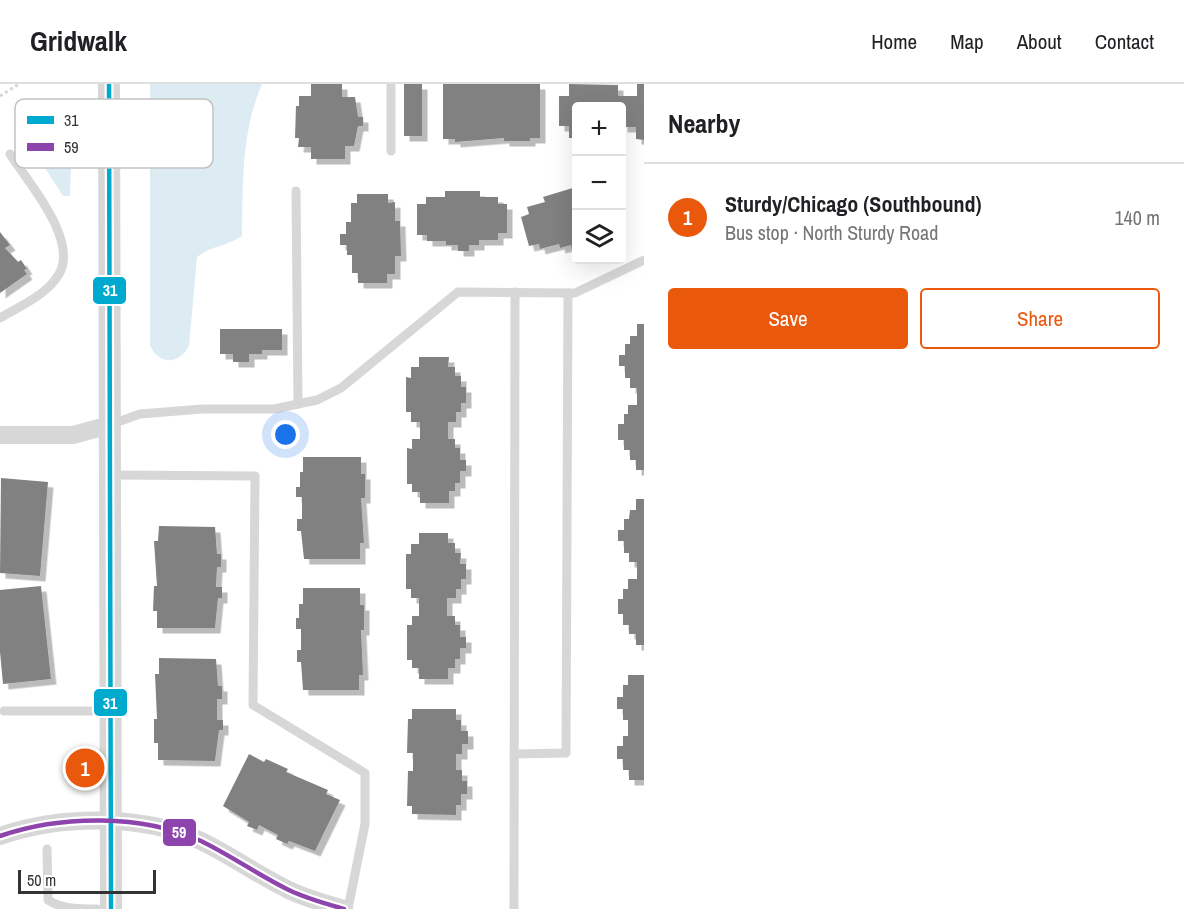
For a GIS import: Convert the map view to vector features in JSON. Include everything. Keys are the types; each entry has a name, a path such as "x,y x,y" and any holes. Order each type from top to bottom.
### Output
{"street":[{"path":"109,84 109,99"},
{"path":"109,168 111,909"},
{"path":"0,435 73,435 110,425"},
{"path":"0,836 26,827 56,822 111,820 175,832 198,840 294,893 346,909"}],"lane":[{"path":"391,84 392,151"},
{"path":"10,154 15,162"},
{"path":"0,318 43,292 60,273 64,254 54,221 19,168"},
{"path":"296,191 298,404"},
{"path":"110,425 140,414 202,409 274,409 317,400 341,388 458,292 575,293 644,260"},
{"path":"514,909 515,292"},
{"path":"514,753 566,753 568,293"},
{"path":"110,475 255,476 253,705 364,773 365,824 346,909"},
{"path":"4,711 111,711"},
{"path":"47,849 48,900 55,906 67,909 97,909"}],"path":[{"path":"0,96 19,84"}],"shaded area":[{"path":"150,84 262,84 250,121 244,159 242,236 197,257 189,346 180,357 169,360 158,356 150,345 150,168 213,168 213,99 150,99"},
{"path":"45,168 71,168 70,196 63,196"}],"building":[{"path":"311,84 342,84 342,97 355,97 358,117 363,117 363,126 358,126 354,146 345,146 345,159 311,159 311,147 298,147 299,138 295,138 296,106 299,106 299,96 311,96"},
{"path":"404,84 422,84 422,136 404,136"},
{"path":"443,84 540,84 540,138 530,138 530,141 504,141 504,138 455,142 455,139 443,139"},
{"path":"569,84 618,85 618,96 637,96 637,84 644,84 644,140 636,139 636,127 626,127 626,102 572,102 572,138 569,138 569,126 559,126 559,96 569,96"},
{"path":"572,188 572,251 571,245 560,248 559,244 540,249 539,244 529,246 521,217 529,214 527,207 545,202 543,197"},
{"path":"445,191 480,191 480,197 498,197 498,204 507,204 507,233 498,233 498,240 479,240 479,245 469,245 469,251 458,251 458,245 446,245 446,241 427,241 427,235 417,235 417,204 426,204 426,197 445,197"},
{"path":"357,194 388,194 388,203 395,202 395,221 400,221 401,256 395,256 395,274 387,274 387,283 358,283 358,273 352,273 352,255 347,255 347,245 340,245 340,234 346,234 346,222 351,222 351,203 357,203"},
{"path":"0,232 10,245 5,248 18,262 21,260 27,269 24,270 27,274 0,293"},
{"path":"637,324 644,324 644,470 636,470 636,460 630,460 630,450 624,450 624,440 618,440 618,424 624,424 624,414 628,414 628,405 637,405 637,388 630,388 630,378 625,378 625,366 619,366 619,355 625,355 625,344 630,344 630,336 637,336"},
{"path":"220,329 282,329 282,350 262,350 262,354 249,354 249,362 233,362 233,354 220,354"},
{"path":"419,357 449,357 448,367 455,367 455,376 461,376 461,387 466,387 466,403 461,403 461,412 456,412 456,422 448,422 448,439 455,439 455,448 460,448 460,460 466,460 466,471 460,471 460,483 455,483 455,491 449,491 449,503 420,503 420,492 412,492 412,484 407,484 407,448 412,449 412,439 420,439 420,422 411,422 411,412 406,412 406,377 411,378 411,367 419,367"},
{"path":"303,457 361,457 361,474 365,474 365,498 361,498 364,543 360,543 360,559 304,559 301,531 297,531 297,519 302,519 302,497 296,497 296,487 300,487 300,472 303,472"},
{"path":"1,478 48,482 40,576 0,573"},
{"path":"636,499 644,499 644,645 636,645 636,634 629,634 629,625 623,625 623,614 618,614 618,599 623,599 623,589 628,589 628,579 637,579 637,562 629,562 629,553 624,553 624,541 618,541 618,530 624,530 624,519 629,519 630,510 636,510"},
{"path":"159,526 215,527 217,554 221,554 221,567 217,567 216,587 222,587 222,598 218,598 215,628 157,628 157,611 153,611 154,586 157,586 154,541 158,541"},
{"path":"419,533 448,533 448,543 455,543 455,553 461,553 460,564 466,564 466,579 461,579 461,589 456,589 456,598 447,598 447,616 455,616 455,625 460,625 460,637 466,637 466,648 460,648 460,659 455,659 455,668 448,668 448,679 419,679 419,668 412,668 412,660 407,660 407,625 412,625 412,616 419,616 419,598 411,598 411,589 406,589 406,554 411,554 411,544 419,544"},
{"path":"41,586 51,679 3,684 0,652 0,590"},
{"path":"303,588 360,588 360,605 364,605 364,630 361,630 363,675 359,675 359,690 303,690 301,662 297,662 297,650 301,650 301,629 296,629 296,618 299,618 299,604 303,604"},
{"path":"159,658 216,659 218,686 222,686 222,699 217,699 217,720 223,720 223,730 219,730 215,761 158,760 158,743 154,743 154,719 157,719 155,674 159,674"},
{"path":"628,675 644,675 644,780 629,780 629,770 623,770 623,759 617,759 617,746 623,746 623,736 628,736 628,720 623,720 623,709 617,709 617,697 623,697 623,685 628,685"},
{"path":"412,709 456,709 456,720 461,720 461,731 468,731 468,744 462,744 462,754 456,754 456,770 462,770 462,781 467,781 467,794 461,794 461,805 456,805 456,815 412,814 412,806 407,806 408,771 413,771 413,753 407,753 408,719 412,719"},
{"path":"249,754 264,762 266,759 288,769 286,772 328,790 326,794 340,800 315,851 289,841 287,844 276,839 278,835 259,825 257,830 247,826 249,822 223,806"}],"transit line":[{"name":"31","path":"109,84 109,99"},
{"name":"31","path":"109,168 111,909"},
{"name":"59","path":"0,836 24,829 75,821 101,820 153,826 201,841 293,892 344,909"}],"place":[{"name":"Sturdy/Chicago (Southbound)","path":"85,768"}]}
